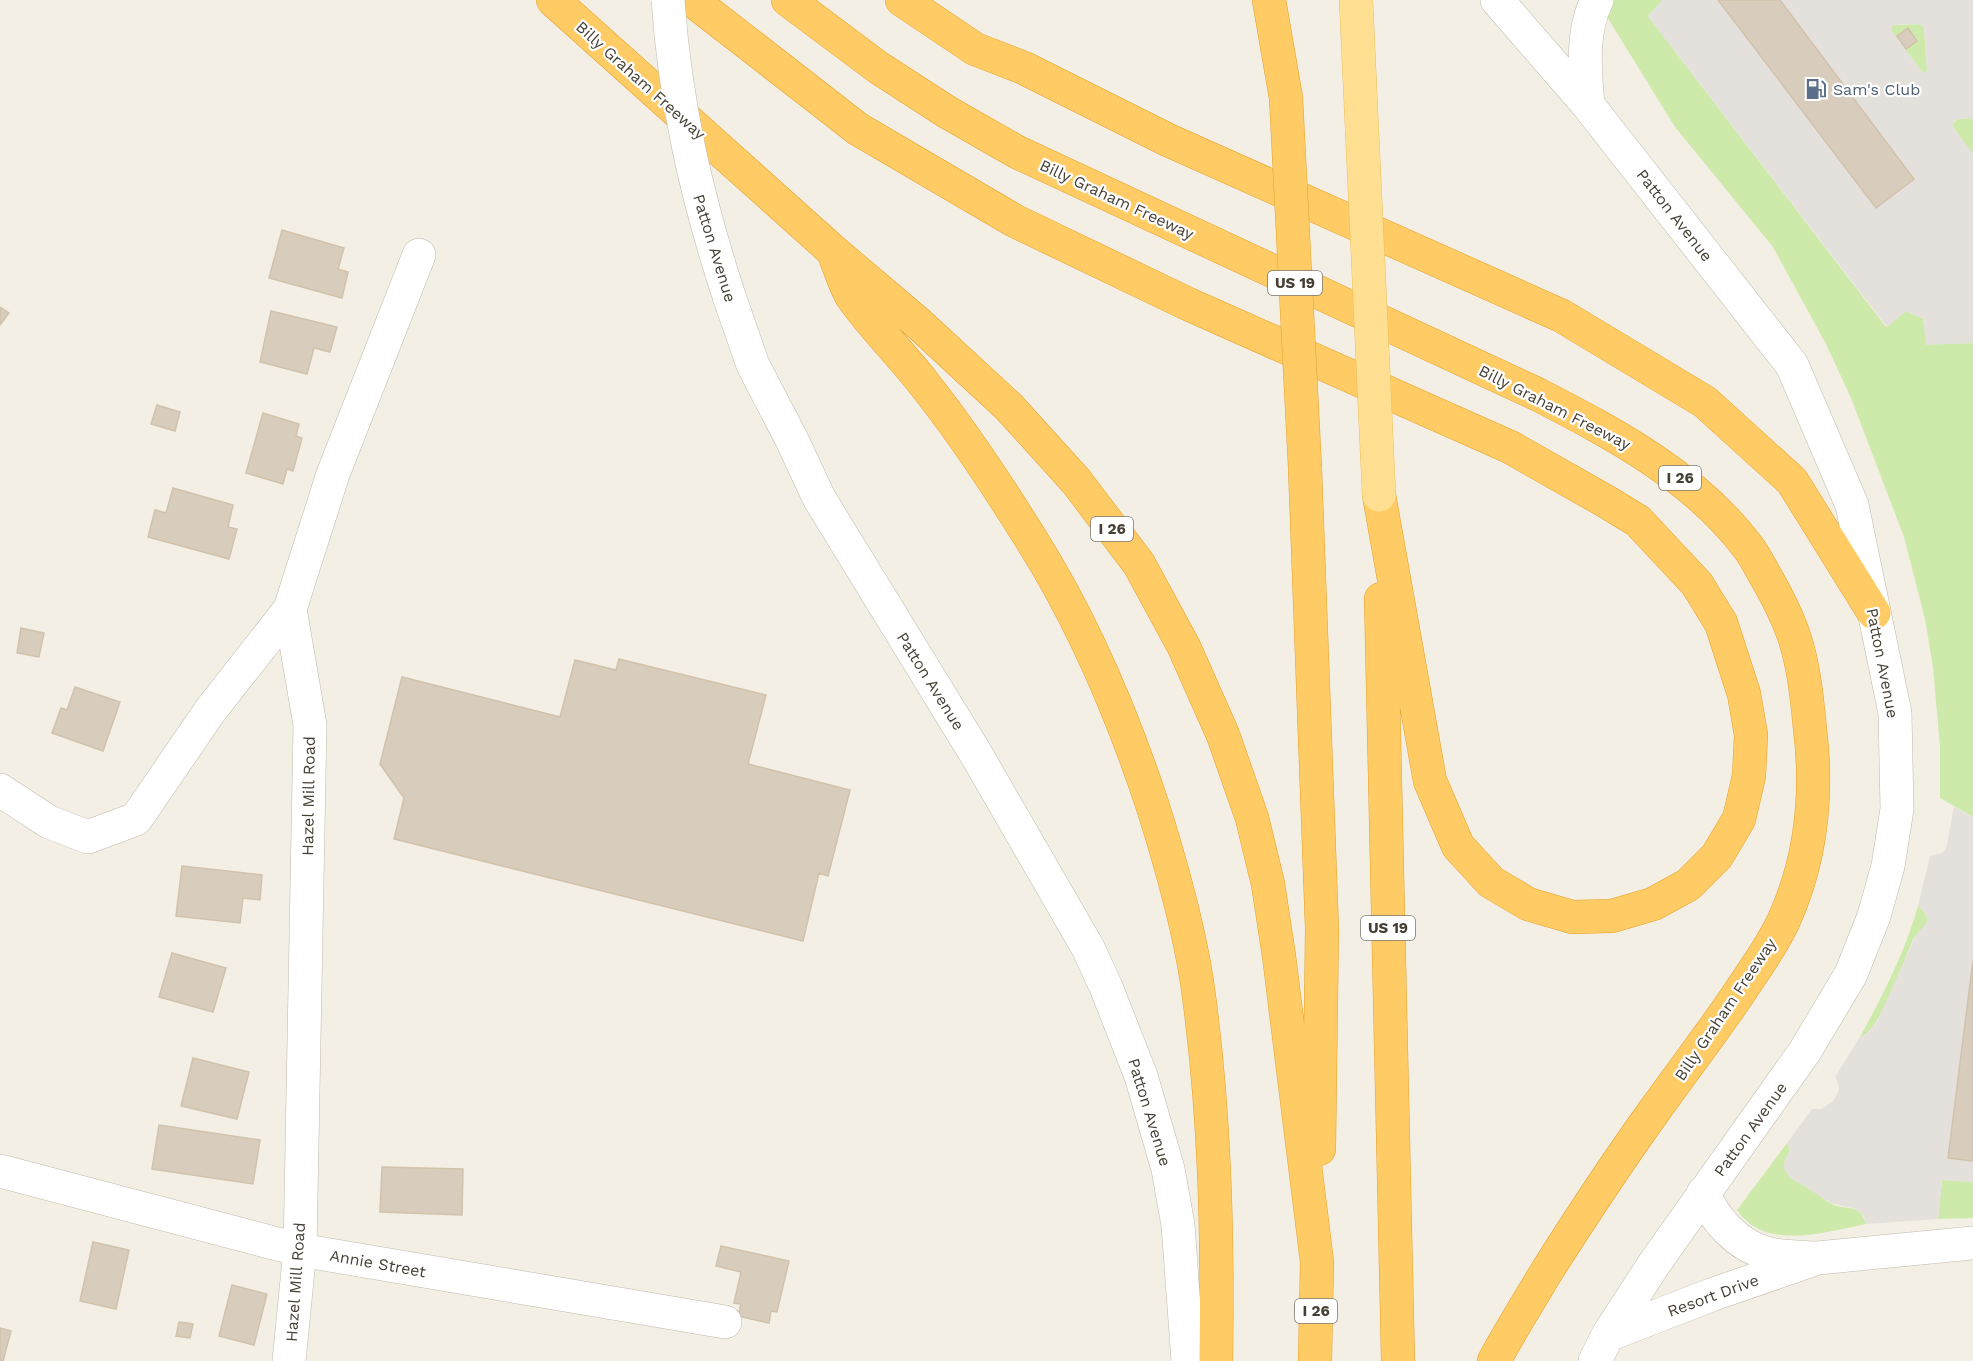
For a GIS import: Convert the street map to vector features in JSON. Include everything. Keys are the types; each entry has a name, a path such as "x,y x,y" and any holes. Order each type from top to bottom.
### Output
{"highway":[{"name":"Billy Graham Freeway","path":"553,0 833,251 918,323 1017,415 1076,481 1139,564 1184,647 1223,735 1252,818 1268,884 1317,1262 1315,1361"},
{"path":"692,0 858,129 1015,221 1188,304 1510,447 1638,521 1697,584 1721,623 1744,694 1751,735 1749,776 1739,819 1717,856 1688,885 1653,904 1612,916 1572,917 1528,904 1491,882 1458,846 1430,781 1379,495"},
{"name":"Billy Graham Freeway","path":"788,0 879,68 947,112 1017,152 1539,395 1603,429 1675,474 1714,508 1749,548 1776,594 1794,636 1805,685 1811,737 1814,790 1810,831 1797,888 1783,922 1763,958 1579,1219 1506,1337 1494,1361"},
{"path":"902,0 975,50 1024,68 1168,141 1562,316 1705,402 1792,482 1874,613"},
{"path":"936,0 985,31 1024,68"},
{"path":"1269,0 1286,98"},
{"name":"US 19","path":"1286,98 1305,468 1322,929 1317,1262"},
{"path":"833,251 850,295 925,385 980,459 1038,550 1091,648 1118,707 1140,768 1182,909 1198,990 1213,1135 1216,1220 1216,1361"},
{"name":"US 19","path":"1379,495 1398,1361"}],"main road":[{"name":"US 19","path":"1280,0 1286,98"},
{"name":"US 19","path":"1356,0 1379,495"}],"street":[{"name":"Patton Avenue","path":"668,0 677,93 686,143 711,241 753,365 819,498 976,754 1088,948 1141,1076 1168,1169 1178,1225 1188,1361"},
{"name":"Patton Avenue","path":"1497,0 1588,105 1792,365 1852,505 1895,713 1897,809 1888,866 1874,915 1851,974 1805,1051 1748,1134 1653,1264 1602,1348"},
{"path":"1588,105 1585,75 1586,39 1591,13 1597,0"},
{"name":"Hazel Mill Road","path":"289,1361 300,1250 310,725 290,609 333,474 419,255"},
{"path":"0,790 49,822 88,837 136,819 210,711 290,609"},
{"name":"Annie Street","path":"0,1172 300,1250 726,1322"},
{"name":"Resort Drive","path":"1703,1193 1709,1207 1732,1235 1766,1253 1818,1258 1973,1243"},
{"name":"Resort Drive","path":"1602,1348 1711,1295 1818,1258"}],"green space":[{"path":"1612,0 1663,0 1648,16 1886,327 1906,311 1923,319 1927,344 1973,343 1973,817 1940,798 1940,747 1933,667 1925,619 1904,537 1851,398 1826,344 1773,247 1675,127 1604,12"},
{"path":"1921,24 1924,27 1927,71 1925,73 1890,30 1891,26 1895,25"},
{"path":"1970,118 1973,120 1973,154 1952,126 1957,120"},
{"path":"1918,906 1926,914 1926,924 1913,940 1891,994 1876,1022 1868,1032 1860,1037 1893,973"},
{"path":"1787,1143 1790,1150 1784,1163 1827,1201 1857,1210 1866,1224 1797,1236 1763,1231 1749,1223 1737,1210"},
{"path":"1942,1180 1973,1182 1973,1218 1938,1219"}],"shaded area":[{"path":"1663,0 1718,0 1876,208 1914,178 1780,0 1973,0 1973,120 1958,119 1952,126 1973,154 1973,343 1926,345 1923,319 1906,311 1887,327 1648,16","holes":["1920,24 1924,28 1927,71 1925,73 1891,30 1895,25"]},
{"path":"1954,807 1973,817 1973,960 1948,1158 1973,1161 1973,1182 1942,1180 1938,1219 1866,1224 1863,1215 1856,1209 1831,1203 1788,1176 1784,1168 1790,1150 1787,1143 1812,1109 1822,1109 1834,1100 1839,1090 1835,1077 1860,1037 1865,1035 1877,1022 1915,937 1927,922 1927,916 1918,906 1930,856 1942,853 1946,849"}],"building":[{"name":"Sam's Club","path":"1718,0 1780,0 1914,179 1876,208"},
{"path":"1908,28 1917,41 1906,49 1897,36"},
{"path":"282,230 344,248 338,269 348,272 342,298 269,278"},
{"path":"0,307 9,313 0,325"},
{"path":"271,311 337,327 330,352 314,348 307,374 260,362"},
{"path":"157,405 180,412 175,431 151,424"},
{"path":"263,413 299,424 296,436 302,438 293,471 287,469 283,484 246,473"},
{"path":"173,488 233,505 228,527 237,529 229,559 148,537 155,510 166,513"},
{"path":"21,628 44,633 39,657 17,653"},
{"path":"619,659 766,695 748,764 850,790 828,876 819,873 803,941 394,839 404,798 380,764 402,677 560,717 575,660 616,670"},
{"path":"75,687 120,702 103,751 52,733 61,708 67,710"},
{"path":"182,866 262,875 260,900 243,898 240,923 176,916"},
{"path":"172,953 226,968 213,1012 159,997"},
{"path":"1973,960 1973,1161 1948,1158"},
{"path":"193,1058 249,1072 237,1119 181,1106"},
{"path":"159,1125 260,1140 253,1184 152,1169"},
{"path":"382,1167 463,1169 462,1215 380,1212"},
{"path":"93,1242 129,1250 116,1309 80,1301"},
{"path":"721,1246 789,1261 777,1312 771,1311 769,1323 738,1316 741,1304 734,1303 741,1272 716,1266"},
{"path":"232,1285 267,1294 254,1345 219,1336"},
{"path":"179,1322 193,1324 190,1338 176,1336"},
{"path":"0,1328 11,1331 3,1361 0,1361"}],"place":[{"name":"Sam's Club","path":"1816,89"}]}
